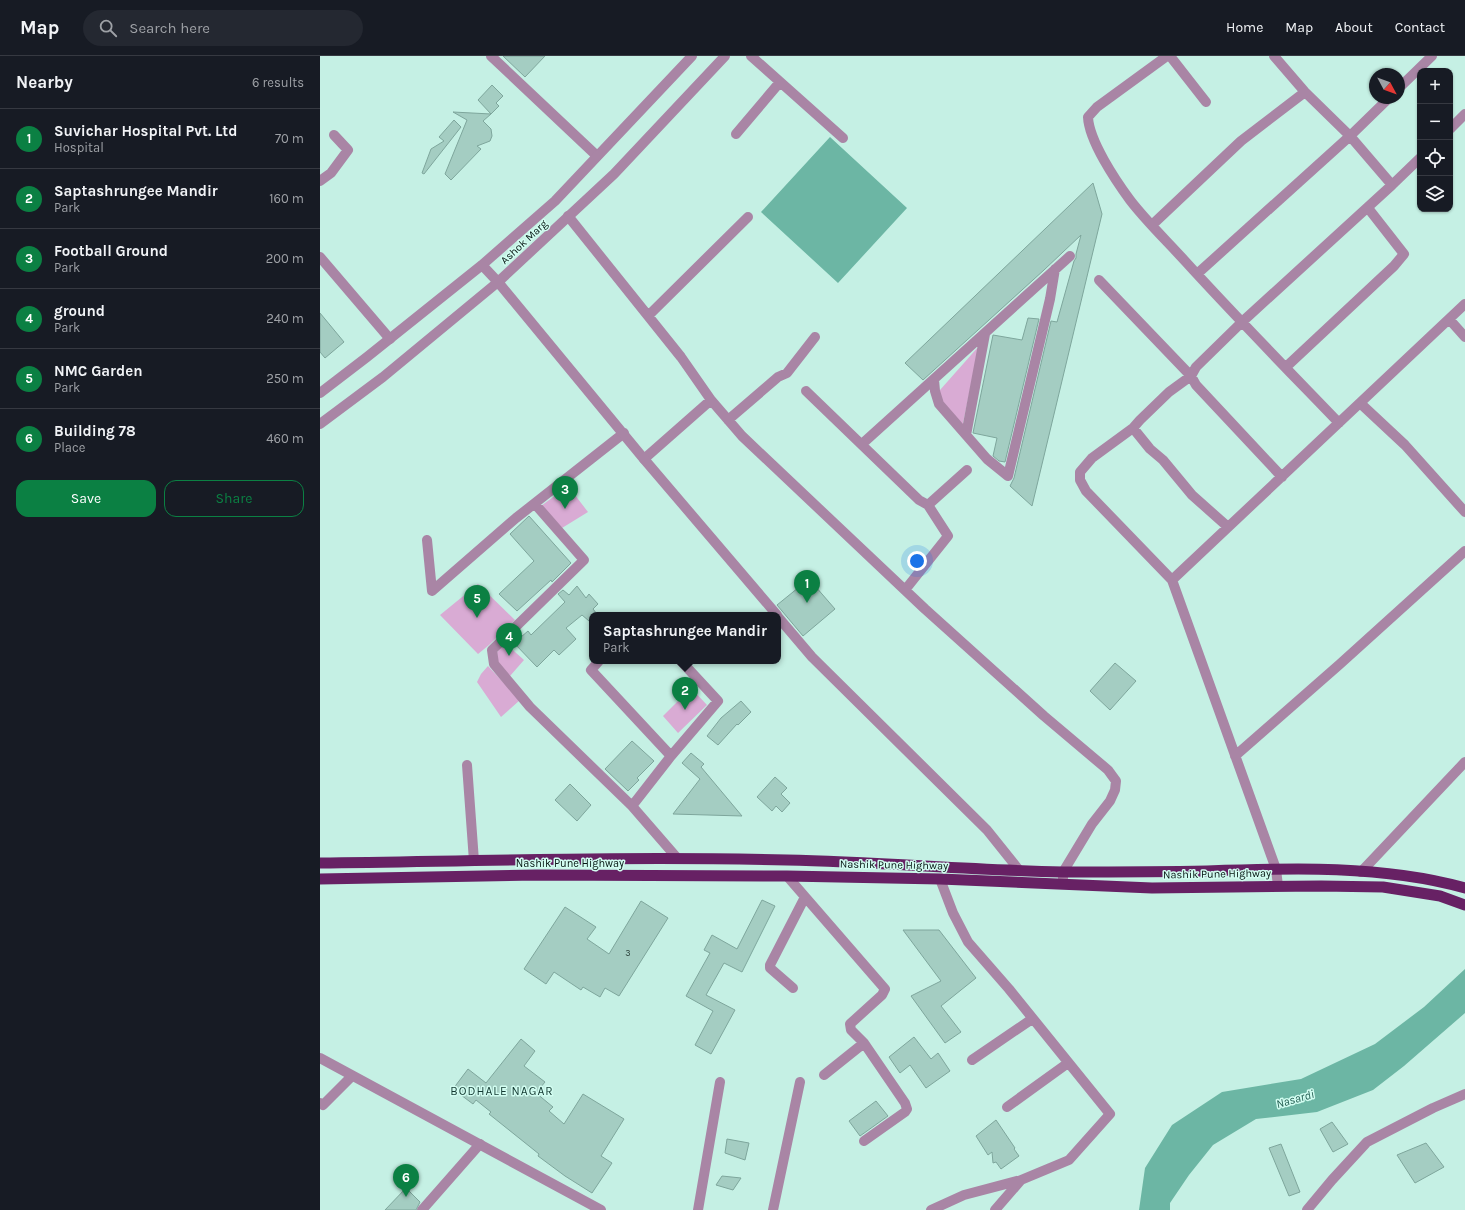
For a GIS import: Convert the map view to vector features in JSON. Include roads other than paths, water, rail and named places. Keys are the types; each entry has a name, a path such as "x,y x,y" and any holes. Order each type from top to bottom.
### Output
{"highway":[{"name":"Nashik Pune Highway","path":"320,863 678,859 787,860 1063,872 1157,872 1276,869 1386,874 1446,883 1465,888"},
{"name":"Nashik Pune Highway","path":"320,879 536,876 787,876 940,879 1152,888 1278,886 1383,887 1440,896 1465,905"}],"street":[{"path":"491,56 597,156"},
{"name":"Ashok Marg","path":"321,391 390,339 482,265 555,200 692,56"},
{"name":"Ashok Marg","path":"320,424 383,377 498,282 614,174 725,56"},
{"path":"751,56 843,138"},
{"path":"1167,56 1098,107 1088,117 1088,124 1096,143 1111,171 1131,201 1197,274 1339,423"},
{"path":"1170,56 1206,102"},
{"path":"1274,56 1305,92 1350,136 1392,185"},
{"path":"1405,82 1432,56"},
{"path":"736,134 780,82"},
{"path":"1152,224 1241,141 1305,92"},
{"path":"1197,274 1350,136 1383,104"},
{"path":"1453,127 1464,118"},
{"path":"320,180 331,173 348,150 334,135"},
{"path":"1278,886 1276,869 1172,580 1086,491 1080,480 1080,472 1092,458 1133,428 1169,392 1191,376 1196,367 1242,322 1368,208 1417,161"},
{"path":"1286,367 1394,266 1404,254 1368,208"},
{"path":"568,216 681,357 711,400 742,436 905,590 1044,716 1108,770 1116,781 1115,790 1110,801 1092,824 1063,872 1062,884"},
{"path":"648,316 748,217"},
{"path":"862,444 1070,256"},
{"path":"320,257 390,339"},
{"path":"482,265 498,282 774,612"},
{"path":"934,380 935,391 939,404 987,459 1008,476 1056,269"},
{"path":"1099,280 1191,376 1196,386 1282,476"},
{"path":"1172,580 1465,304"},
{"path":"1449,319 1465,337"},
{"path":"966,435 985,334"},
{"path":"728,420 778,377 787,373 815,337"},
{"path":"806,391 919,500 928,505 948,536 905,590"},
{"path":"644,458 711,400"},
{"path":"1360,403 1405,445 1465,512"},
{"path":"1133,428 1150,449 1163,460 1192,495 1228,527"},
{"path":"427,540 432,591 516,518 624,433"},
{"path":"928,505 967,470"},
{"path":"535,504 584,560 492,650 494,664 530,707 632,806 678,859"},
{"path":"1235,756 1465,551"},
{"path":"781,621 812,657 987,830 1019,870"},
{"path":"596,664 591,670 671,756"},
{"path":"632,806 671,756 718,701 684,664"},
{"path":"1361,872 1465,762"},
{"path":"467,766 474,861"},
{"path":"787,876 886,989 882,995 850,1024 851,1030 864,1043 907,1107 905,1112 864,1141"},
{"path":"931,1210 964,1195 1022,1180 1069,1160 1110,1114 968,942 953,913 940,879"},
{"path":"793,988 770,968 770,965 805,897"},
{"path":"972,1060 1032,1019"},
{"path":"824,1075 864,1043"},
{"path":"320,1058 601,1210"},
{"path":"1007,1107 1068,1063"},
{"path":"321,1106 352,1076"},
{"path":"698,1210 720,1082"},
{"path":"773,1210 800,1082"},
{"path":"1307,1210 1367,1142 1433,1108 1465,1094"},
{"path":"422,1210 480,1144"},
{"path":"995,1210 1022,1180"}],"water":[{"path":"830,137 907,208 838,283 761,212"},
{"name":"Nasardi","path":"1465,969 1465,1013 1404,1066 1373,1090 1317,1112 1256,1119 1213,1145 1189,1175 1170,1203 1170,1210 1139,1210 1145,1168 1172,1125 1222,1092 1301,1079 1375,1044 1424,1007"}],"place":[{"name":"Football Ground","path":"565,509"},
{"name":"Suvichar Hospital Pvt. Ltd","path":"807,603"},
{"name":"NMC Garden","path":"477,618"},
{"name":"ground","path":"509,656"},
{"name":"Saptashrungee Mandir","path":"685,710"},
{"name":"Building 78","path":"406,1197"}],"district":[{"name":"BODHALE NAGAR","path":"502,1091"}]}
